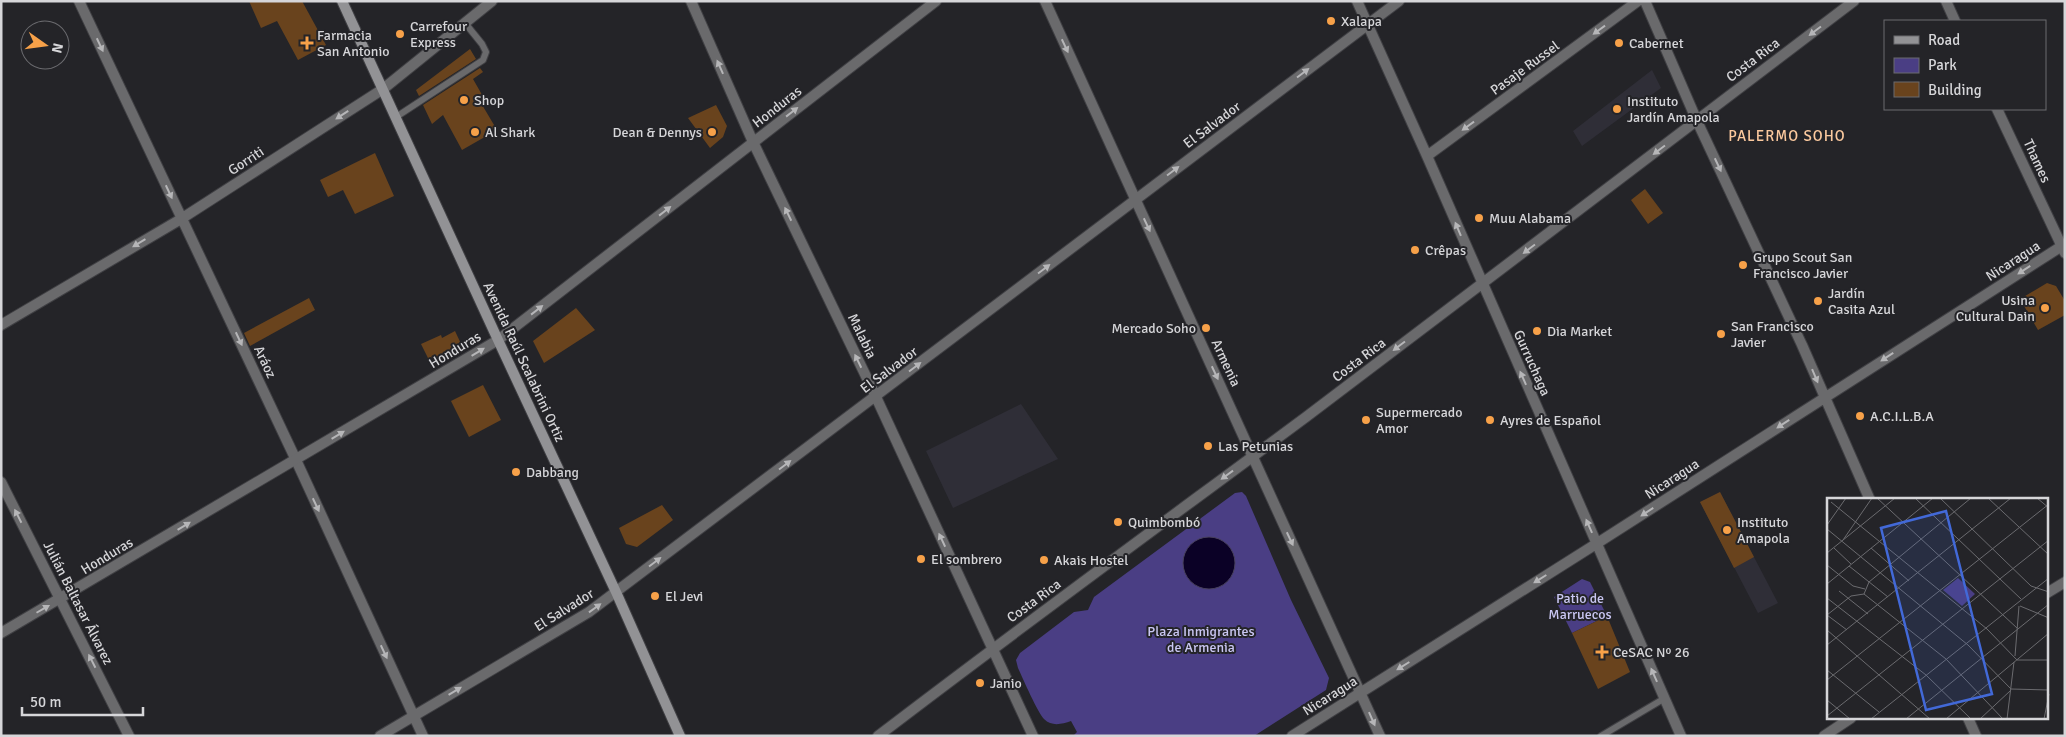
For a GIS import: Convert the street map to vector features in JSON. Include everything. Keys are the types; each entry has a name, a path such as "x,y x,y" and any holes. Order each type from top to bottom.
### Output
{"main road":[{"name":"Avenida Raúl Scalabrini Ortiz","path":"342,1 616,592 680,736"}],"street":[{"name":"Aráoz","path":"79,1 296,460 423,736"},
{"name":"Gorriti","path":"1,325 182,219 383,89 492,1"},
{"name":"Malabia","path":"691,1 753,142 876,397 1033,736"},
{"name":"Honduras","path":"1,633 498,340 936,1"},
{"name":"Armenia","path":"1045,1 1380,736"},
{"name":"Gurruchaga","path":"1357,1 1428,156 1482,284 1681,736"},
{"name":"El Salvador","path":"380,736 589,612 1399,1"},
{"name":"Pasaje Russel","path":"1428,156 1638,1"},
{"path":"1644,1 1869,498"},
{"name":"Costa Rica","path":"878,736 992,648 1252,457 1482,284 1854,1"},
{"path":"1946,1 1955,20"},
{"name":"Thames","path":"1997,110 2064,247"},
{"name":"Nicaragua","path":"1292,736 1824,397 2064,247"},
{"name":"Julián Baltasar Álvarez","path":"1,482 129,736"},
{"path":"2048,592 2065,582"},
{"path":"1824,736 1848,720"},
{"path":"1969,720 1976,736"}],"lane":[{"path":"396,117 483,60 486,52 465,23"},
{"path":"1601,736 1664,698"}],"shaded area":[{"name":"Instituto Jardín Amapola","path":"1652,70 1661,88 1582,146 1573,131"},
{"path":"1021,404 1058,459 953,508 926,451"},
{"name":"Instituto Amapola","path":"1720,492 1778,603 1758,613 1700,502"},
{"path":"1204,537 1214,537 1228,544 1235,558 1235,568 1228,582 1214,589 1204,589 1194,585 1187,578 1183,568 1183,558 1187,548 1194,541"}],"green space":[{"name":"Plaza Inmigrantes de Armenia","path":"1242,492 1246,496 1291,600 1329,678 1326,690 1254,736 1073,736 1077,732 1071,721 1061,724 1047,722 1041,716 1034,703 1018,668 1016,660 1020,653 1074,612 1088,610 1094,597 1235,493"},
{"name":"Patio de Marruecos","path":"1582,579 1590,582 1607,616 1572,633 1554,597"}],"building":[{"path":"249,1 302,1 326,45 298,60 277,21 261,28"},
{"path":"470,49 476,59 419,96 416,90"},
{"path":"480,68 483,72 473,79 485,100 481,103 497,130 462,150 443,115 432,124 423,105"},
{"name":"Dean & Dennys","path":"716,105 727,126 723,137 710,148 688,118"},
{"path":"375,153 394,196 355,214 343,190 328,197 320,180"},
{"path":"1645,189 1663,213 1648,224 1631,200"},
{"name":"Usina Cultural Dain","path":"2047,283 2056,286 2065,301 2065,315 2038,330 2020,299"},
{"path":"309,298 315,310 250,346 244,333"},
{"path":"576,308 595,330 544,363 533,341"},
{"path":"455,331 463,348 431,364 421,344 441,335 442,338"},
{"path":"483,385 501,420 469,437 451,401"},
{"path":"1720,492 1754,557 1734,568 1700,502"},
{"path":"662,505 673,520 637,547 626,544 619,528"},
{"name":"CeSAC Nº 26","path":"1607,616 1630,672 1598,689 1572,633"}],"place":[{"name":"Xalapa","path":"1331,21"},
{"name":"Carrefour Express","path":"400,34"},
{"name":"Farmacia San Antonio","path":"307,43"},
{"name":"Cabernet","path":"1619,43"},
{"name":"Shop","path":"464,100"},
{"name":"Instituto Jardín Amapola","path":"1617,109"},
{"name":"Al Shark","path":"475,132"},
{"name":"Dean & Dennys","path":"712,132"},
{"name":"Muu Alabama","path":"1479,218"},
{"name":"Crêpas","path":"1415,250"},
{"name":"Grupo Scout San Francisco Javier","path":"1743,265"},
{"name":"Jardín Casita Azul","path":"1818,301"},
{"name":"Usina Cultural Dain","path":"2045,308"},
{"name":"Mercado Soho","path":"1206,328"},
{"name":"Dia Market","path":"1537,331"},
{"name":"San Francisco Javier","path":"1721,334"},
{"name":"A.C.I.L.B.A","path":"1860,416"},
{"name":"Supermercado Amor","path":"1366,420"},
{"name":"Ayres de Español","path":"1490,420"},
{"name":"Las Petunias","path":"1208,446"},
{"name":"Dabbang","path":"516,472"},
{"name":"Quimbombó","path":"1118,522"},
{"name":"Instituto Amapola","path":"1727,530"},
{"name":"El sombrero","path":"921,559"},
{"name":"Akais Hostel","path":"1044,560"},
{"name":"El Jevi","path":"655,596"},
{"name":"CeSAC Nº 26","path":"1602,652"},
{"name":"Janio","path":"980,683"}],"district":[{"name":"PALERMO SOHO","path":"1787,136"}]}
